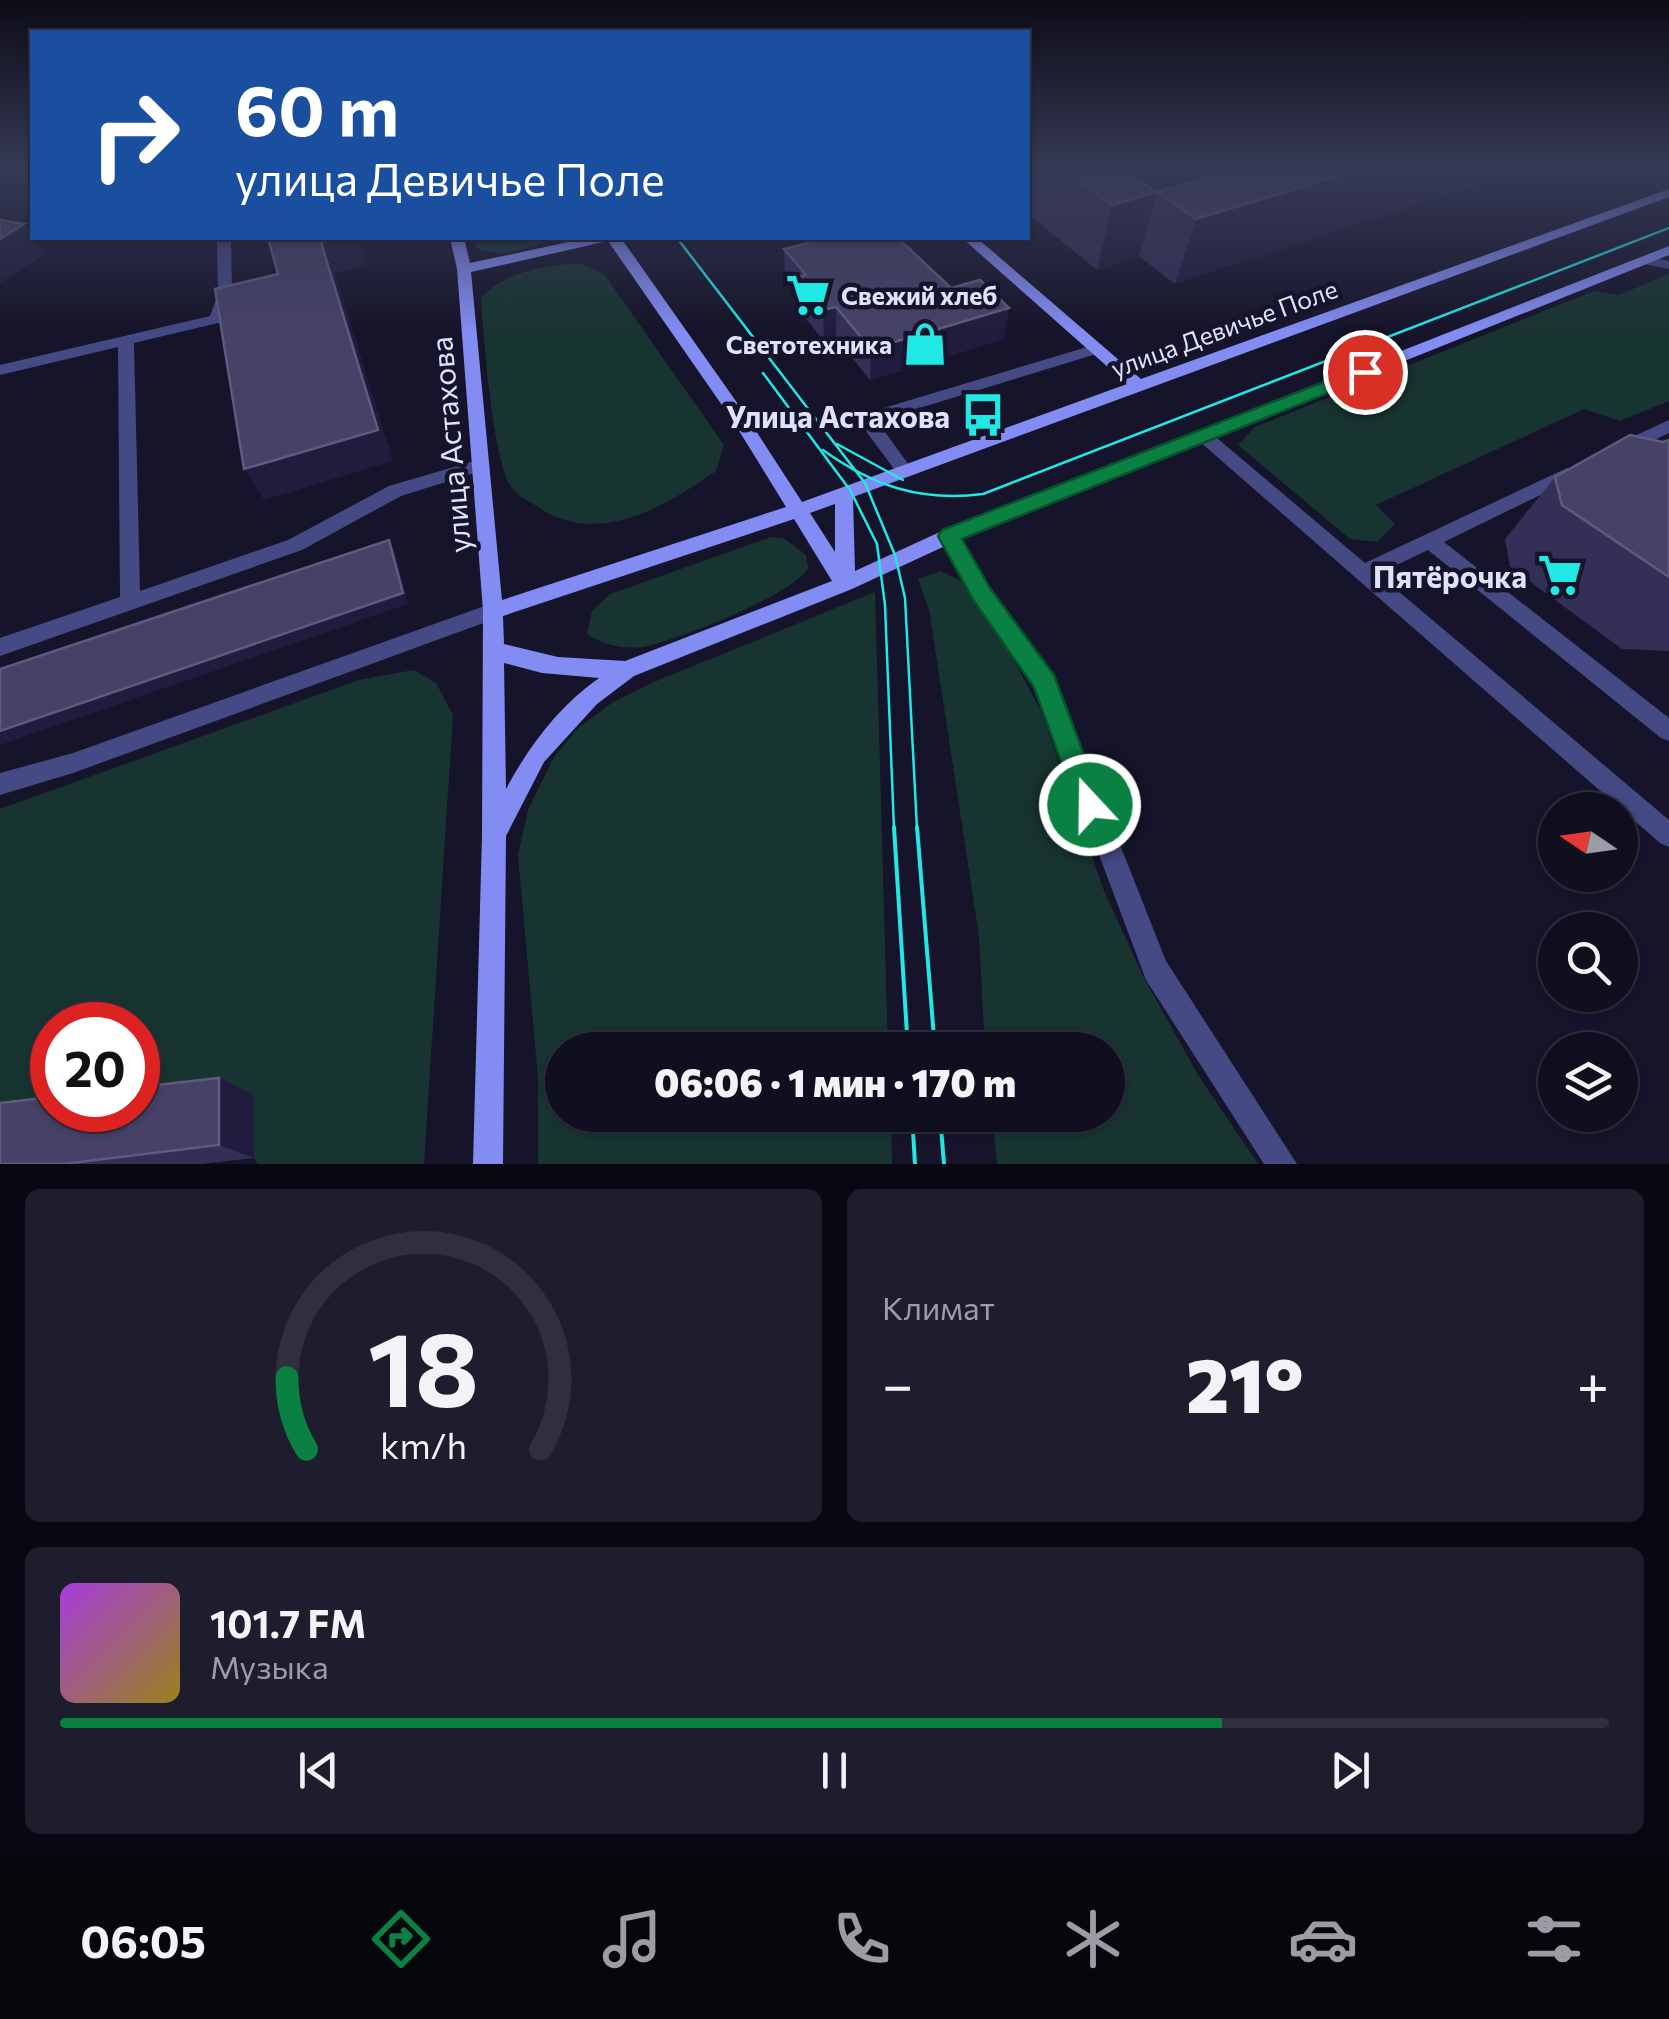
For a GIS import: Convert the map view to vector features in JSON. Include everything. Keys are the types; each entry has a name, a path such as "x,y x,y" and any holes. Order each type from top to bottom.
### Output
{"main road":[{"name":"улица Девичье Поле","path":"493,611 796,511 1587,223"},
{"name":"улица Астахова","path":"457,240 464,269 493,611 494,835 488,1164"},
{"path":"464,269 594,240"},
{"path":"615,240 740,418 844,584"},
{"path":"971,240 1138,385"},
{"path":"494,835 536,756 589,697 626,670 844,584 949,536 1669,250"},
{"path":"844,492 844,584"},
{"path":"493,648 517,660 552,666 626,670"}],"lane":[{"path":"0,370 217,319 225,294 224,240"},
{"path":"1644,260 1669,265"},
{"path":"126,340 130,603"},
{"path":"903,470 866,419 1096,349"},
{"path":"1363,573 1669,426"},
{"path":"1205,437 1669,835"},
{"path":"0,648 295,546 395,491 481,465"},
{"path":"949,536 982,594 1045,683 1156,970 1282,1164"},
{"path":"1429,541 1669,731"},
{"path":"0,784 73,762 493,611"}],"green space":[{"path":"473,240 555,240 504,254 479,250"},
{"path":"579,263 604,274 724,445 716,471 696,485 652,509 605,523 558,518 513,490 499,450 487,368 481,299 513,276"},
{"path":"1669,274 1669,401 1620,421 1584,409 1376,505 1395,524 1377,542 1350,539 1238,445 1255,427 1594,291 1619,295"},
{"path":"771,537 785,539 806,555 808,568 799,579 760,603 709,626 647,646 616,646 587,634 592,611 610,594"},
{"path":"941,571 963,582 1006,646 1041,711 1104,891 1144,978 1198,1075 1258,1164 997,1164 994,1132 1125,1132 1125,1032 984,1032 979,936 929,609 918,579"},
{"path":"875,592 887,1032 545,1032 545,1132 891,1132 892,1164 538,1164 538,1078 518,855 528,810 554,757 578,728 613,702"},
{"path":"414,670 436,683 453,715 424,1164 258,1164 254,1158 252,1094 160,1104 160,1002 30,1002 30,1116 0,1123 0,809 359,680"}],"building":[{"path":"0,223 24,224 0,239"},
{"path":"269,240 332,240 321,242 378,430 244,469 215,289 278,274"},
{"path":"806,240 900,240 951,288 980,280 1009,308 871,349 836,307 823,310 796,278 806,275 784,249 808,243"},
{"path":"1630,435 1669,440 1669,577 1562,505 1555,477"},
{"path":"389,540 403,593 0,731 0,669"},
{"path":"219,1078 219,1145 63,1164 0,1164 0,1103 30,1100 30,1132 160,1132 160,1085"}],"tram line":[{"path":"855,470 918,493 983,494 1669,228"},
{"path":"679,240 855,470"},
{"path":"763,373 850,490 877,544 885,605 894,829"},
{"path":"837,444 903,480"},
{"path":"823,450 855,470"},
{"path":"855,470 865,483 895,555 905,598 917,829"},
{"path":"894,827 907,1032"},
{"path":"917,827 934,1032"},
{"path":"913,1132 915,1164"},
{"path":"941,1132 944,1164"}],"place":[{"name":"Свежий хлеб","path":"808,295"},
{"name":"Светотехника","path":"925,344"},
{"name":"Улица Астахова","path":"983,415"},
{"name":"Пятёрочка","path":"1560,575"}],"route":[{"path":"1090,805 1045,683 982,594 949,536 1365,372"}]}
